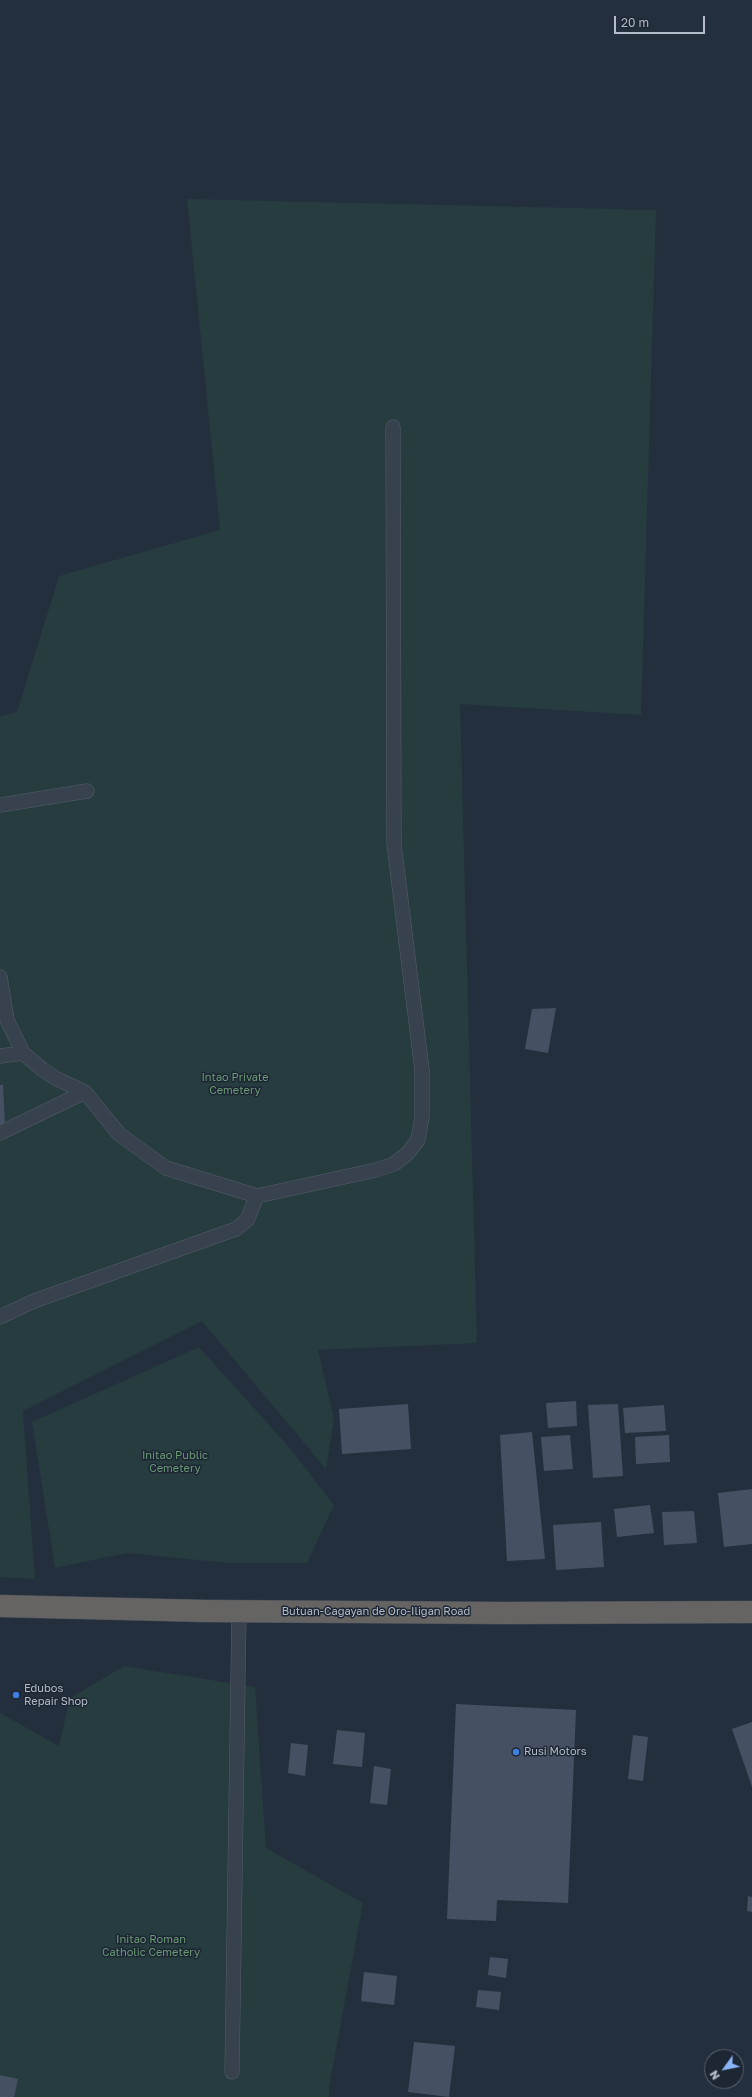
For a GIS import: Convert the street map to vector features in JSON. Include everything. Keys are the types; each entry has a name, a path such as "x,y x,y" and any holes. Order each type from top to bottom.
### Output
{"highway":[{"name":"Butuan-Cagayan de Oro-Iligan Road","path":"0,1606 239,1611 506,1614 752,1612"}],"lane":[{"path":"0,977 7,1020 23,1053 43,1070 57,1079 85,1092 119,1134 166,1168 257,1196 376,1170 394,1164 407,1154 418,1140 422,1117 422,1070 394,844 393,427"},
{"path":"0,805 86,791"},
{"path":"0,1056 23,1053"},
{"path":"0,1133 85,1092"},
{"path":"0,1317 34,1301 236,1229 247,1220 257,1196"},
{"path":"232,2072 239,1611"}],"green space":[{"name":"Intao Private Cemetery","path":"187,199 656,210 641,715 460,704 477,1343 318,1350 334,1419 326,1469 202,1321 23,1411 35,1579 0,1577 0,716 17,712 59,576 220,530"},
{"name":"Initao Public Cemetery","path":"199,1347 288,1446 334,1505 307,1563 228,1563 127,1553 55,1568 32,1422"},
{"name":"Initao Roman Catholic Cemetery","path":"124,1666 255,1687 266,1848 363,1903 329,2087 329,2097 0,2097 0,1713 59,1746 70,1698"}],"building":[{"path":"556,1008 548,1053 525,1049 532,1009"},
{"path":"0,1085 3,1085 5,1126 0,1126"},
{"path":"576,1401 577,1426 548,1428 546,1403"},
{"path":"408,1404 411,1449 342,1454 339,1409"},
{"path":"618,1404 623,1476 593,1478 588,1405"},
{"path":"664,1405 666,1431 625,1433 623,1408"},
{"path":"532,1432 545,1559 507,1561 500,1435"},
{"path":"570,1435 573,1469 544,1471 541,1437"},
{"path":"669,1435 670,1462 636,1464 635,1437"},
{"path":"752,1489 752,1544 724,1547 718,1493"},
{"path":"650,1505 654,1533 617,1537 614,1509"},
{"path":"694,1511 697,1543 664,1545 662,1512"},
{"path":"601,1522 604,1567 556,1570 553,1525"},
{"path":"456,1704 576,1710 568,1903 497,1900 496,1921 447,1919"},
{"path":"752,1722 752,1787 732,1729"},
{"path":"337,1730 365,1733 362,1767 333,1764"},
{"path":"633,1735 648,1737 643,1781 628,1779"},
{"path":"291,1743 308,1745 305,1776 288,1773"},
{"path":"374,1766 391,1769 387,1805 370,1803"},
{"path":"748,1896 752,1897 752,1912 747,1911"},
{"path":"490,1957 508,1959 506,1978 488,1975"},
{"path":"364,1972 397,1976 394,2005 361,2001"},
{"path":"478,1990 501,1992 499,2010 476,2007"},
{"path":"414,2042 455,2046 449,2097 408,2092"},
{"path":"0,2075 18,2079 14,2097 0,2097"}],"place":[{"name":"Edubos Repair Shop","path":"16,1695"},
{"name":"Rusi Motors","path":"516,1752"}]}
